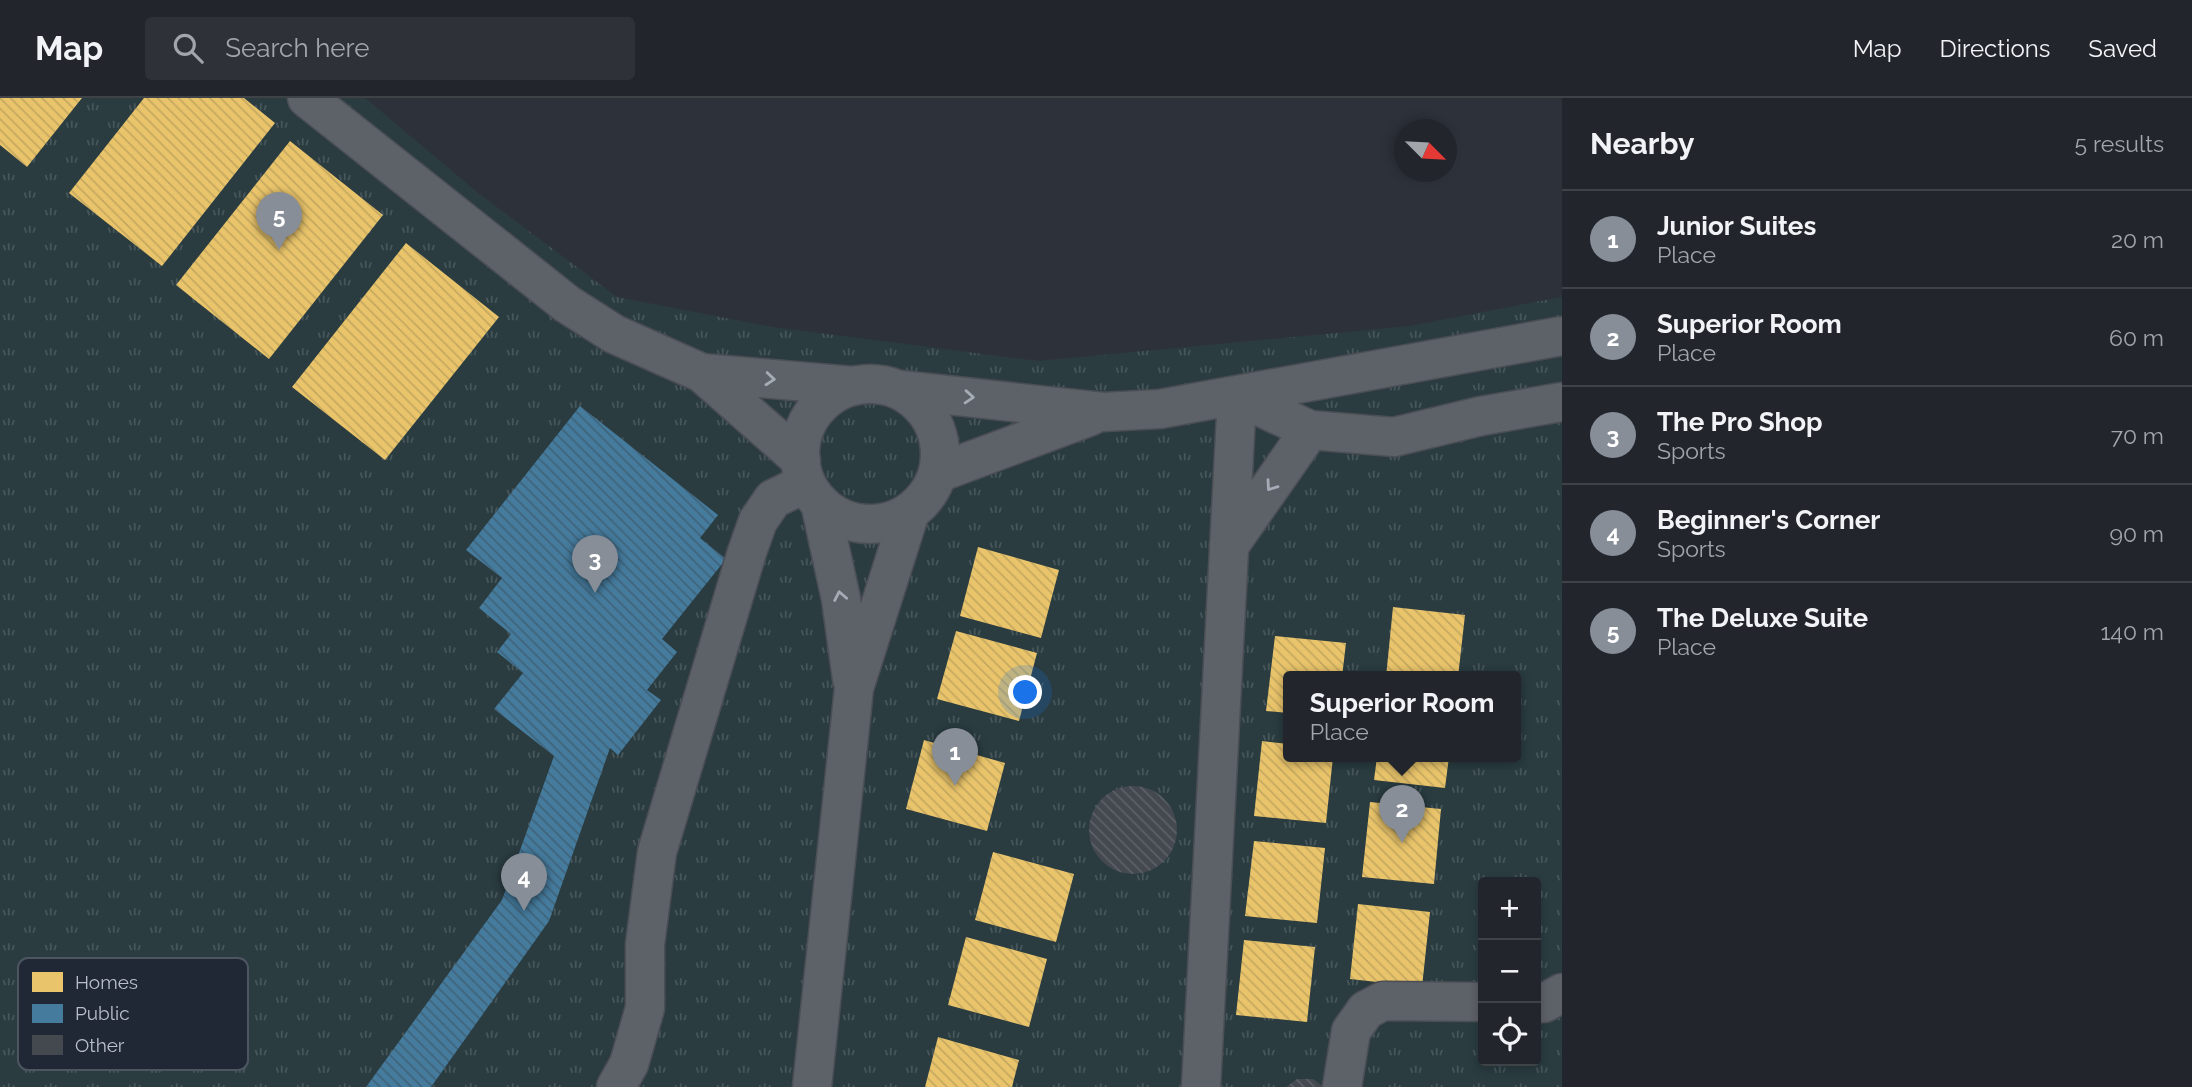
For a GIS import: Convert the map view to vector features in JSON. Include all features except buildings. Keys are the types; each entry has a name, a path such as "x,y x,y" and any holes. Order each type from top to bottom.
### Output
{"lane":[{"path":"307,98 567,304 614,334 702,373 853,386 877,384 901,390 1103,412 1160,409 1562,336"},
{"path":"702,373 809,482 840,518 863,524 888,522 910,512 928,495 938,472 940,448 934,424 920,404 901,390"},
{"path":"853,386 831,396 814,413 803,435 809,482 841,599 854,688"},
{"path":"1237,396 1310,430 1395,437 1481,416 1562,402"},
{"path":"1201,1087 1237,396"},
{"path":"938,472 1103,412"},
{"path":"1229,546 1310,430"},
{"path":"616,1087 629,1064 645,1008 645,944 657,852 747,552 758,522 773,499 809,482"},
{"path":"811,1087 854,688 910,512"},
{"path":"1541,1003 1562,993"},
{"path":"1342,1087 1351,1031 1366,1010 1383,1002 1478,1002"}],"green space":[{"path":"0,98 365,98 478,193 617,297 772,327 1038,361 1410,326 1562,297 1562,1087 0,1087"}],"place":[{"name":"The Deluxe Suite","path":"279,250"},
{"name":"The Pro Shop","path":"595,593"},
{"name":"Junior Suites","path":"955,786"},
{"name":"Superior Room","path":"1402,843"},
{"name":"Beginner's Corner","path":"524,911"}]}
